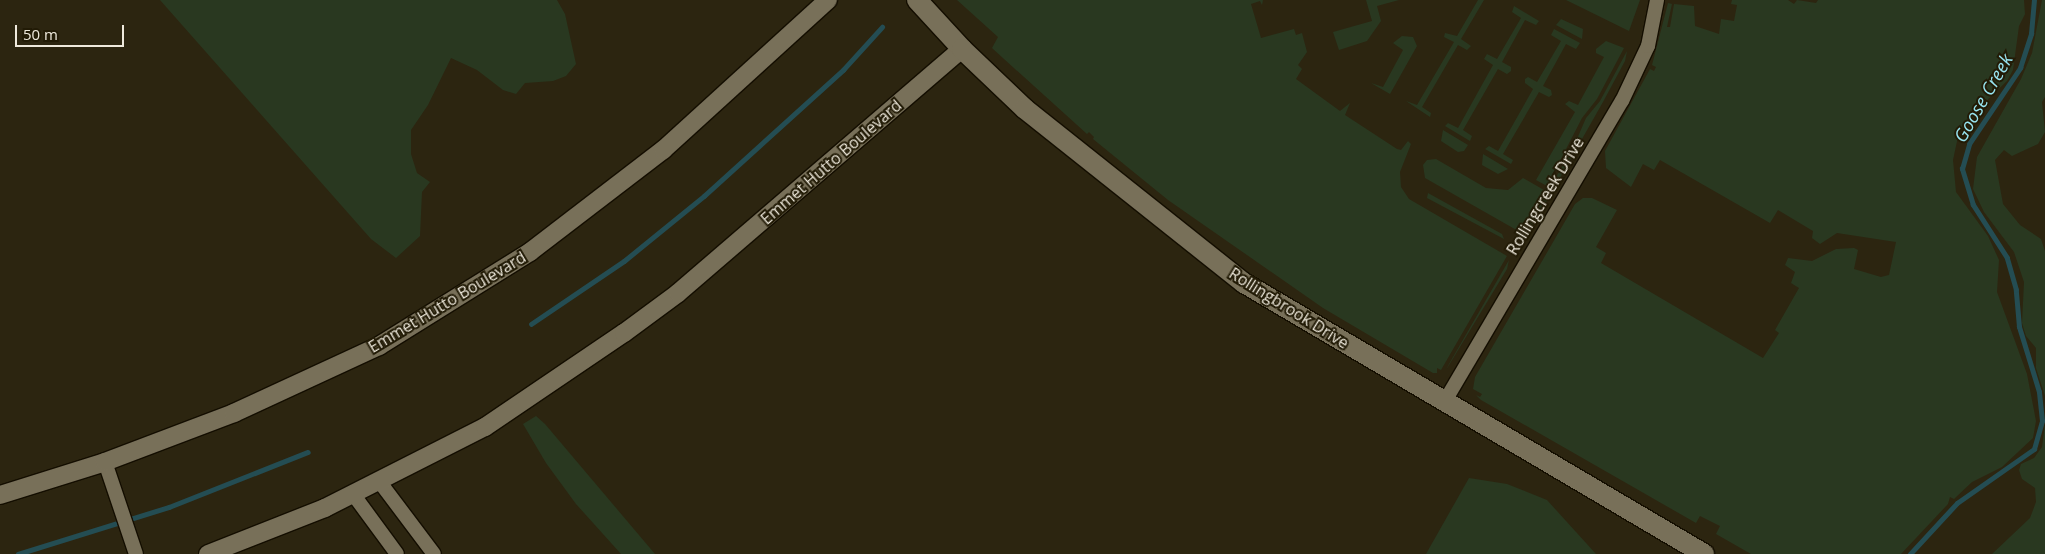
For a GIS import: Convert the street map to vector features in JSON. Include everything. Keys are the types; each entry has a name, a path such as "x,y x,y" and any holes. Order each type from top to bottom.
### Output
{"main road":[{"name":"Rollingbrook Drive","path":"918,1 962,49 1059,138 1244,283 1704,554"}],"street":[{"name":"Emmet Hutto Boulevard","path":"0,495 105,462 234,413 379,346 530,252 676,139 828,0"},
{"name":"Rollingcreek Drive","path":"1445,402 1622,101 1648,46 1657,0"},
{"name":"Emmet Hutto Boulevard","path":"208,554 325,508 486,427 624,334 725,254 962,49"},
{"path":"105,462 134,548"},
{"path":"379,482 434,554"},
{"path":"353,494 397,554"}],"green space":[{"path":"160,0 557,0 565,14 576,64 566,76 553,81 525,83 516,94 503,90 477,70 451,58 428,105 411,130 411,154 417,173 430,182 422,192 420,236 396,258 371,239"},
{"path":"957,0 1263,0 1262,5 1260,1 1251,4 1261,38 1294,29 1296,35 1302,33 1307,52 1298,65 1302,69 1296,79 1340,111 1350,103 1345,115 1397,149 1401,150 1408,141 1411,144 1400,172 1401,187 1409,199 1507,256 1441,370 1437,368 1437,373 1433,373 1323,308 1168,200 1093,139 1094,137 1089,132 1087,134 992,48 998,37"},
{"path":"1366,0 1399,0 1377,6 1381,21 1367,41 1339,50 1333,32 1372,21"},
{"path":"1478,0 1484,0 1461,39 1471,46 1467,50 1458,45 1422,107 1431,113 1430,117 1406,101 1417,105 1454,42 1444,37 1445,33 1457,36"},
{"path":"1566,0 1640,0 1629,31"},
{"path":"1732,0 1788,0 1794,4 1797,0 1816,3 1818,0 2024,0 2025,14 2019,26 2013,70 2007,81 1979,108 1969,125 1959,132 1953,160 1956,192 1988,236 1999,260 1997,292 2027,374 2036,421 2033,438 2002,467 1972,482 1954,499 1950,497 1948,504 1901,554 1751,554 1716,534 1720,526 1700,516 1696,523 1481,400 1476,395 1480,397 1482,394 1473,389 1475,377 1575,204 1583,198 1592,198 1617,210 1596,247 1606,253 1601,263 1763,358 1779,333 1775,330 1799,288 1791,283 1795,272 1785,265 1788,258 1812,261 1836,249 1854,248 1858,250 1854,269 1881,277 1889,275 1896,242 1837,233 1820,244 1812,238 1813,231 1778,210 1770,223 1660,160 1654,170 1643,164 1631,187 1606,168 1605,151 1650,69 1654,71 1656,67 1652,65 1668,3 1672,4 1667,27 1670,27 1674,4 1694,6 1695,26 1719,34 1721,19 1734,21 1737,5 1731,4"},
{"path":"2042,0 2045,0 2045,97 2042,102 2045,132 2038,144 2012,156 2004,150 1995,160 2003,204 2020,225 2041,239 2045,251 2045,396 2036,368 2036,348 2026,336 2022,323 2024,282 2014,252 1984,212 1973,189 1977,157 2021,79 2032,53"},
{"path":"1514,6 1539,21 1536,25 1525,20 1502,62 1511,67 1511,71 1507,74 1498,69 1463,130 1472,136 1470,141 1445,126 1448,123 1458,128 1493,65 1484,59 1487,54 1497,59 1521,18 1512,12"},
{"path":"1561,19 1583,29 1582,39 1556,25"},
{"path":"1554,29 1580,43 1576,49 1566,44 1543,86 1551,90 1552,95 1549,97 1539,92 1503,154 1513,160 1511,164 1485,149 1489,146 1498,151 1533,89 1525,83 1525,79 1528,77 1537,82 1561,41 1551,35"},
{"path":"1402,36 1413,37 1417,46 1390,94 1371,83 1383,87 1403,50 1393,43"},
{"path":"1606,41 1624,48 1597,99 1582,118 1547,186 1536,180 1575,112 1565,104 1569,101 1578,105 1604,57 1596,53 1596,49"},
{"path":"1627,51 1625,61 1603,102 1532,227 1524,232 1573,148 1586,118 1600,101"},
{"path":"1443,130 1468,145 1464,151 1458,152 1441,141"},
{"path":"1483,154 1508,169 1498,174 1482,165"},
{"path":"1436,159 1486,188 1508,190 1523,178 1544,190 1520,232 1425,178 1423,165 1427,160"},
{"path":"1428,193 1502,234 1504,239 1427,198"},
{"path":"1509,260 1507,269 1446,370 1449,364"},
{"path":"536,416 545,424 655,554 621,554 576,504 546,463 523,424"},
{"path":"2045,424 2045,554 1992,554 2030,518 2036,502 2035,488 2022,479 2019,470 2021,464 2034,458 2042,447"},
{"path":"1469,478 1507,484 1547,500 1596,554 1426,554"}],"waterway":[{"name":"Goose Creek","path":"1910,554 1957,503 2034,449 2042,421 2039,392 2019,327 2016,290 2007,258 1973,205 1962,169 1969,144 2020,68 2031,34 2034,0"},
{"path":"531,324 624,261 704,196 843,70 882,27"},
{"path":"18,554 169,507 308,452"}]}
